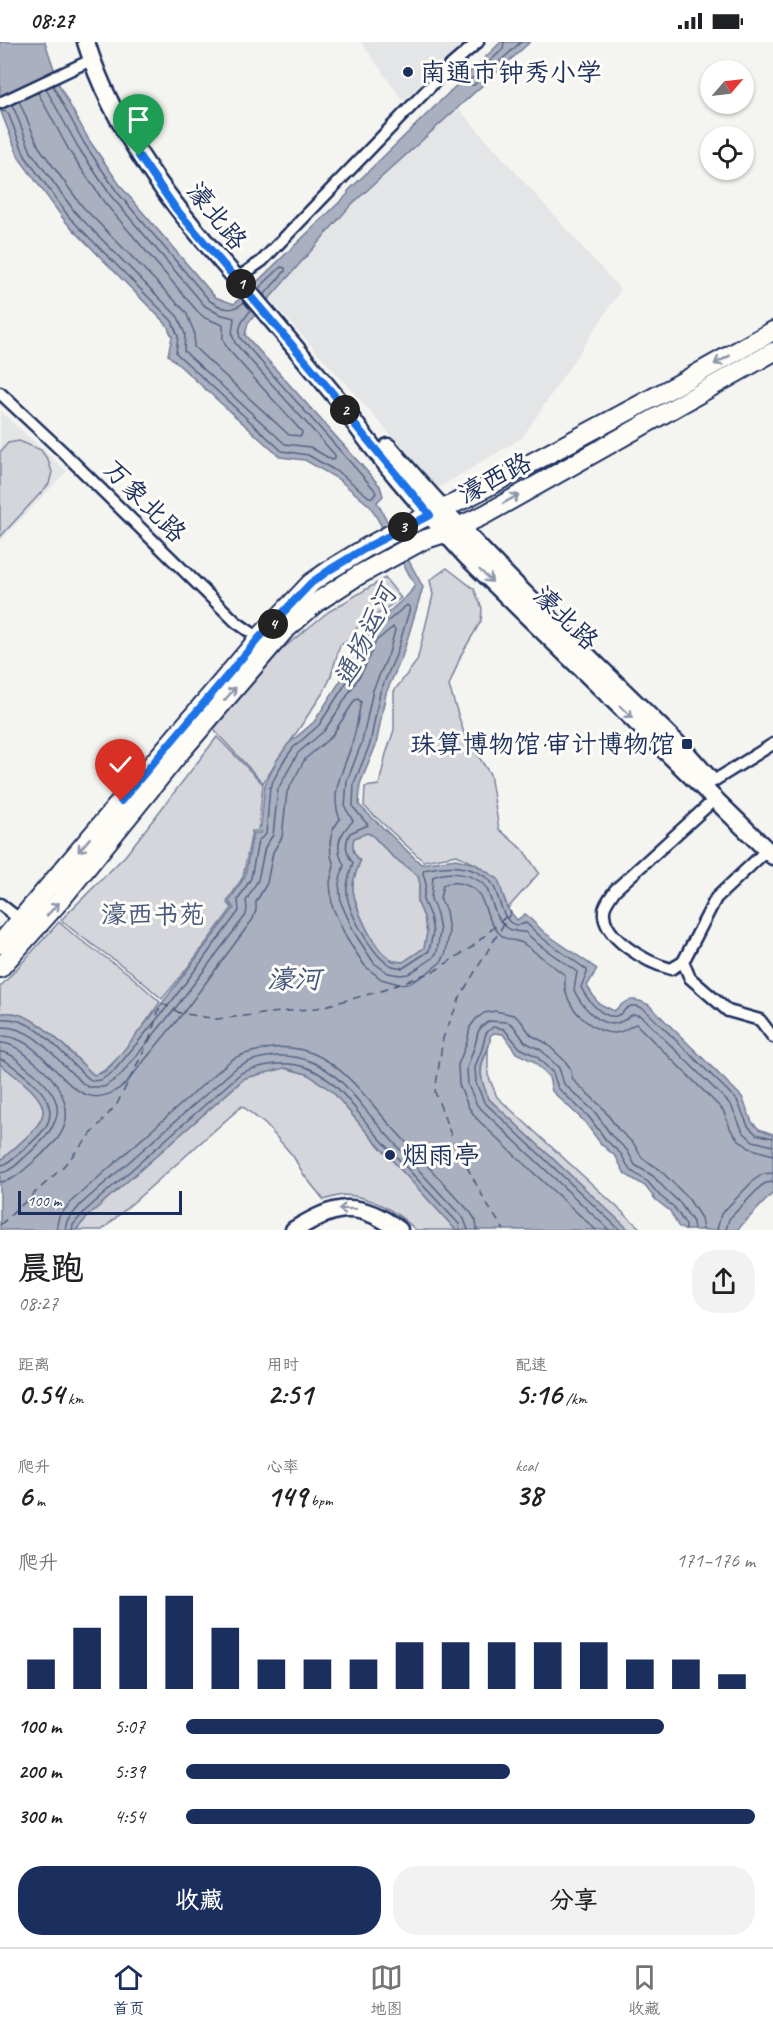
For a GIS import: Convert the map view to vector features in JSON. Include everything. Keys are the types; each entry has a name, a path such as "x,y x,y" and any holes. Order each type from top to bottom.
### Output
{"main road":[{"name":"濠西路","path":"0,968 26,926 259,638 311,583 369,546 677,385 773,331"},
{"name":"濠西路","path":"0,944 58,903 177,756 284,630 330,592 423,540 452,530 494,509 773,352"}],"street":[{"name":"濠北路","path":"86,42 101,83 139,156 176,209 340,402 365,420 452,530 480,549 682,748 710,789 771,849"},
{"path":"239,282 450,66 478,42"},
{"path":"0,103 91,60"},
{"name":"万象北路","path":"0,393 236,622 259,638"},
{"path":"771,849 716,897 684,962 670,969 657,965 619,941 605,923 604,908 615,890 710,789 773,744"},
{"path":"0,904 26,926"},
{"path":"684,962 690,978 728,1011 760,1020 773,1037"},
{"path":"294,1230 339,1208 360,1209 378,1216 399,1230"}],"shaded area":[{"name":"南通市钟秀小学","path":"361,42 466,42 403,101"},
{"path":"449,98 621,290 522,438 438,488 267,296"},
{"path":"0,411 67,471 0,541"}],"green space":[{"path":"19,441 41,450 52,472 49,484 0,537 0,452 8,443"},
{"path":"447,568 474,589 482,608 481,621 461,655 449,686 465,736 490,774 499,829 524,851 539,873 508,908 497,879 457,855 423,861 364,806 365,787 379,785 394,730 394,691 417,661 433,595 430,580"},
{"path":"385,578 401,598 356,629 352,639 340,645 324,691 263,783 213,729 271,658 328,612"},
{"name":"濠西书苑","path":"217,737 263,784 258,831 252,831 243,877 227,902 232,908 162,999 130,971 61,920 125,856"},
{"path":"367,833 418,876 420,883 417,901 424,917 427,933 424,948 403,962 393,961 379,948 366,927 356,903 353,884 360,861 353,850 353,842 354,838"},
{"path":"59,922 129,974 160,1002 121,1055 102,1072 94,1075 38,1024 12,1013 0,1014 0,987"},
{"path":"488,1051 488,1075 497,1097 642,1230 629,1230 489,1099 481,1075 482,1063"},
{"path":"0,1064 33,1092 41,1103 43,1112 40,1122 0,1161"},
{"path":"284,1068 307,1074 332,1091 456,1230 416,1230 392,1211 363,1198 343,1195 324,1200 304,1175 293,1156 266,1125 242,1106 102,1230 76,1230 90,1214 245,1078"}],"water":[{"name":"濠河","path":"0,42 45,42 60,87 89,140 122,188 215,297 234,304 501,42 530,42 351,205 248,323 245,335 380,486 383,496 377,502 423,587 402,657 386,693 376,745 360,784 359,805 421,864 456,859 475,864 498,879 507,908 517,920 525,914 545,933 597,969 587,986 598,1003 614,1011 623,1003 631,1000 649,1005 742,1097 752,1122 759,1129 773,1134 773,1193 737,1230 684,1230 678,1226 670,1211 656,1200 645,1186 625,1174 616,1157 601,1144 584,1121 552,1091 549,1077 533,1061 516,1053 503,1034 494,1033 490,1036 489,1046 481,1066 483,1082 489,1099 629,1230 456,1230 332,1091 307,1074 285,1068 245,1078 90,1214 76,1230 0,1230 0,1161 40,1122 43,1112 41,1103 33,1092 0,1064 0,1014 13,1013 38,1024 94,1075 110,1067 167,997 234,908 229,902 245,876 253,833 260,833 265,785 277,760 288,744 314,722 354,660 365,633 409,594 415,585 370,506 338,479 305,460 280,457 168,355 172,337 167,325 65,221 19,158 0,109","holes":["367,833 372,835 391,855 418,876 420,884 417,901 424,917 427,933 424,948 403,962 393,961 379,948 360,915 353,892 360,861 353,850 354,838"]}],"ferry route":[{"path":"0,1225 62,1168 117,1104 149,1041 161,1003 180,1013 217,1019 317,1008 381,991 436,970 472,947 511,912 461,995 443,1038 435,1092 454,1143 488,1206 504,1230"}],"place":[{"name":"南通市钟秀小学","path":"408,72"},
{"name":"珠算博物馆·审计博物馆","path":"687,744"},
{"name":"烟雨亭","path":"390,1155"}],"route":[{"path":"121,801 259,638 311,583 369,546 430,515 356,426 340,402 176,209 139,156"}],"water label":[{"name":"通扬运河","path":"365,636"}]}
